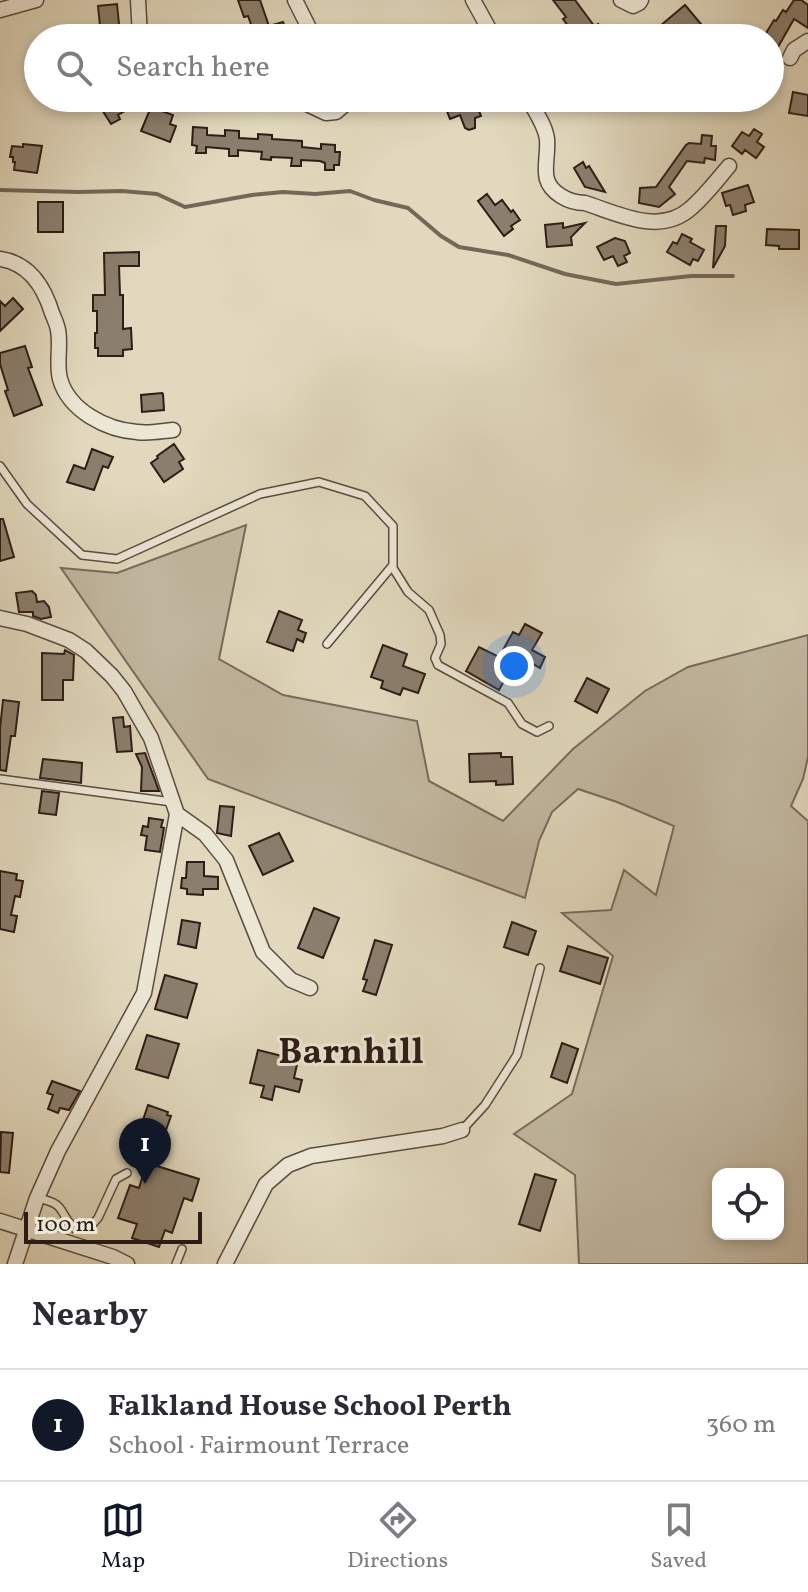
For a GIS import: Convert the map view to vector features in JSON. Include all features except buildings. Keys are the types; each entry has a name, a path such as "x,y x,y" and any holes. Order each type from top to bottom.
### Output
{"street":[{"path":"0,10 36,0"},
{"path":"138,0 139,24"},
{"path":"295,0 307,24"},
{"path":"473,0 486,24"},
{"path":"621,0 633,6 641,0"},
{"path":"790,58 794,50 808,41"},
{"path":"350,112 352,117"},
{"path":"536,112 547,138 545,164 548,185 553,192 576,203 661,223 690,209 729,166"},
{"path":"0,259 20,266 40,283 58,330 60,380 73,402 109,427 139,433 173,430"},
{"path":"0,618 27,624 69,640 101,664 124,691 151,738 176,808 205,834 226,860 263,952 291,980 310,988"},
{"path":"15,1264 37,1198 58,1151 121,1024 144,993 176,808"},
{"path":"225,1264 266,1184 288,1165 311,1156 443,1136 462,1130"},
{"path":"0,1221 127,1264"}],"lane":[{"path":"0,466 27,504 82,555 117,559 260,494 319,482 365,496 393,526 393,565 408,592 429,610 440,635 441,644 435,658 438,665 508,703 522,724 537,732 549,726"},
{"path":"327,644 393,565"},
{"path":"0,779 176,808"},
{"path":"462,1130 485,1105 517,1055 540,968"},
{"path":"37,1198 52,1201 61,1207 75,1229 90,1227 98,1218 116,1179 127,1173"},
{"path":"176,1264 182,1249"}],"shaded area":[{"path":"246,525 219,659 283,695 417,721 429,781 503,821 573,749 645,691 688,667 808,635 808,757 803,779 791,806 808,821 808,1264 579,1264 575,1175 514,1134 572,1094 613,956 562,913 611,910 624,870 656,895 674,826 578,789 552,812 539,841 525,898 208,779 61,568 117,573"}],"waterway":[{"path":"0,190 157,194 185,207 252,195 350,191 408,208 459,247 508,255 565,274 616,284 691,276 733,276"}],"place":[{"name":"Falkland House School Perth","path":"145,1184"}],"district":[{"name":"Barnhill","path":"351,1054"}]}
